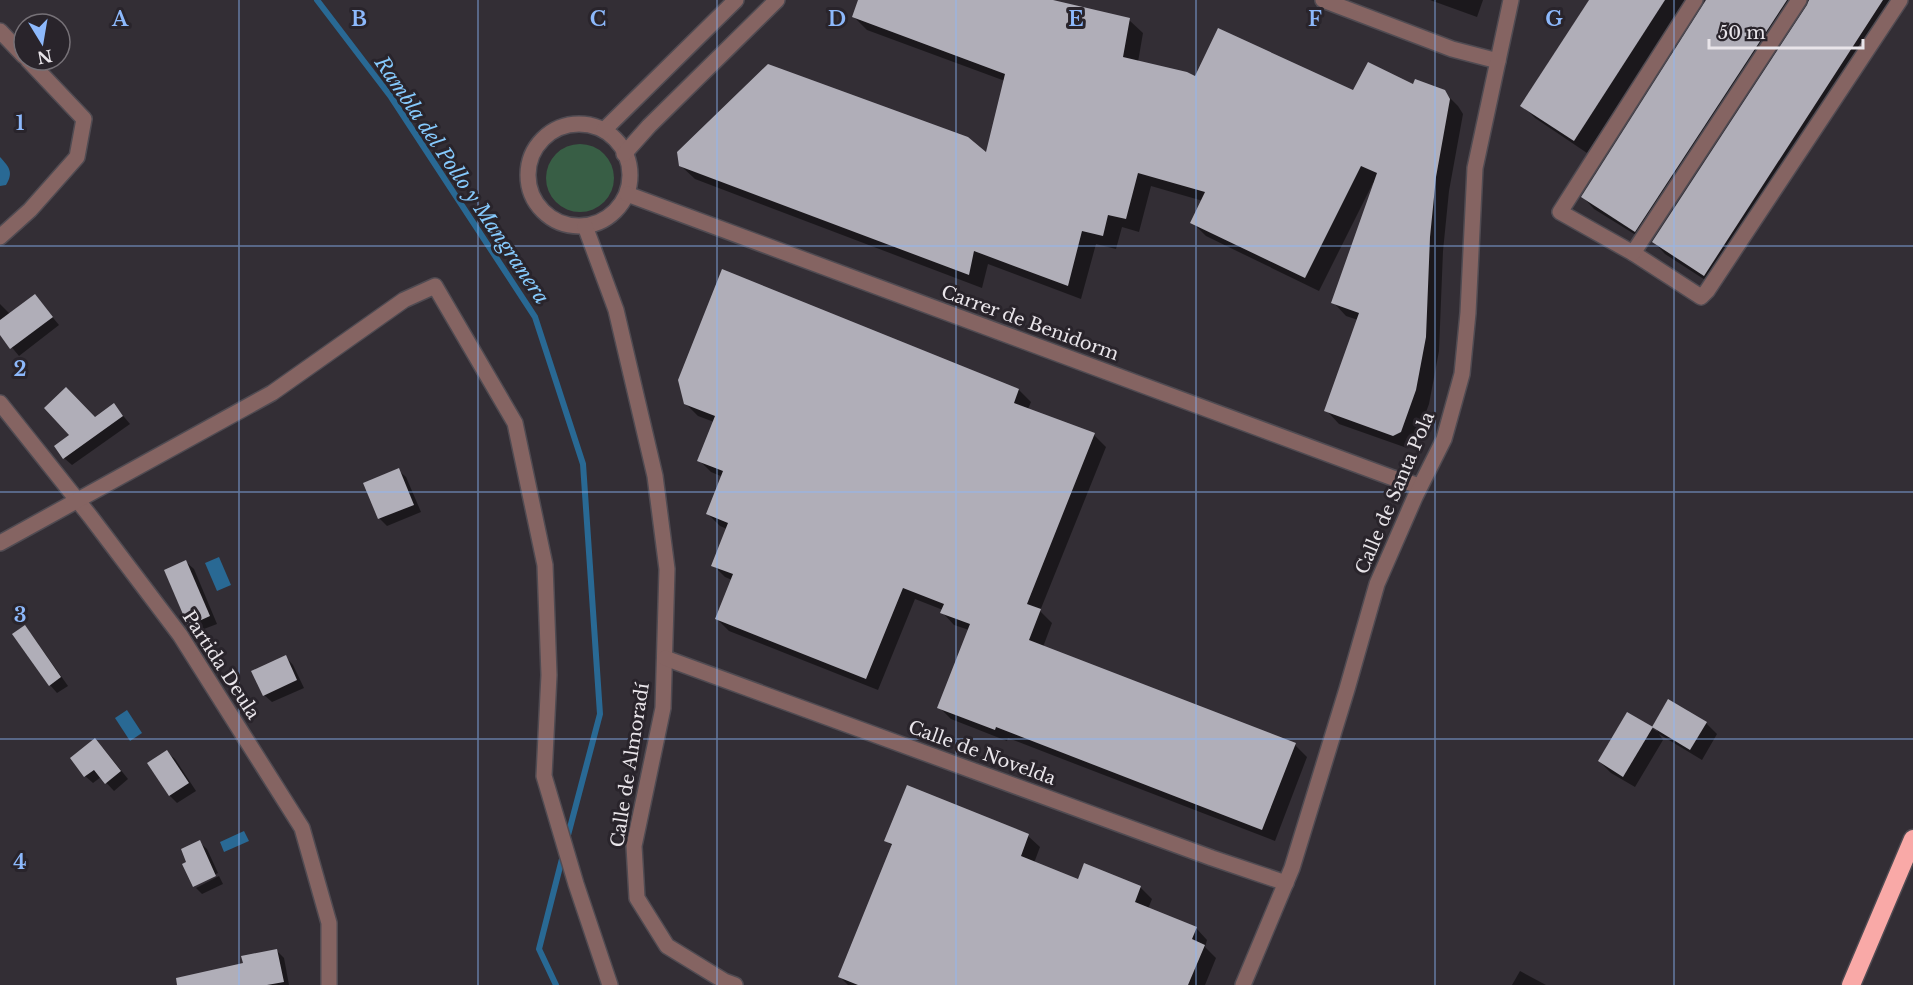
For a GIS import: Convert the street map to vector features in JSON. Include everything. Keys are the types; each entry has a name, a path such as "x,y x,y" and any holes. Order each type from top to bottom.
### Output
{"highway":[{"path":"1851,985 1913,839"}],"street":[{"path":"604,130 736,0"},
{"path":"624,154 649,126 777,0"},
{"path":"1323,0 1452,49 1498,62"},
{"name":"Calle de Santa Pola","path":"1243,985 1292,868 1377,584 1420,486 1444,439 1461,374 1468,313 1475,168 1511,0"},
{"path":"1695,0 1560,212 1634,253 1701,297 1900,0"},
{"path":"1634,253 1799,0"},
{"path":"0,31 12,44"},
{"path":"0,237 30,210 77,157 84,119 39,72"},
{"path":"570,125 587,125 604,130 614,138 624,154 628,161 630,177 627,194 609,217 585,226 567,225 545,214 534,200 528,183 532,154 540,142 553,131 570,125"},
{"name":"Carrer de Benidorm","path":"627,194 1382,474 1420,486"},
{"name":"Calle de Almoradí","path":"585,226 616,310 655,476 667,569 663,708 634,846 637,898 667,946 724,981 735,985"},
{"path":"0,543 272,393 404,300 435,286 514,423 545,565 549,675 544,776 576,884 610,985"},
{"name":"Partida Deula","path":"0,403 78,500 180,635 302,828 329,923 329,985"},
{"name":"Calle de Novelda","path":"665,658 1286,883"}],"green space":[{"path":"580,144 593,147 604,154 611,165 614,178 611,191 604,202 593,209 580,212 567,209 556,202 549,191 546,178 549,165 556,154 567,147"}],"water":[{"path":"0,157 10,173 6,185 0,186"},
{"path":"219,557 231,585 217,591 205,563"},
{"path":"127,710 142,733 130,741 115,718"},
{"path":"244,831 249,841 224,852 220,842"}],"building":[{"path":"858,0 1053,0 1130,18 1123,57 1187,72 1195,76 1218,28 1353,90 1368,62 1413,84 1415,79 1445,90 1450,99 1436,177 1430,237 1426,337 1416,390 1401,432 1393,436 1324,411 1359,313 1331,303 1377,173 1361,166 1305,278 1190,223 1205,192 1138,173 1126,219 1108,215 1103,236 1082,231 1068,286 974,251 969,275 679,166 677,152 768,64 968,137 986,152 1005,74 852,17"},
{"path":"1589,0 1665,0 1574,141 1520,106"},
{"path":"1706,0 1787,0 1635,232 1581,197"},
{"path":"1809,0 1883,0 1704,276 1652,242"},
{"path":"722,269 1019,389 1014,403 1095,433 1027,604 1041,609 1029,640 1296,743 1262,830 996,727 995,730 937,708 970,624 940,613 944,604 903,588 866,679 715,619 733,574 711,566 728,523 706,514 723,471 697,461 715,416 684,404 678,380"},
{"path":"35,294 53,317 10,349 0,335 0,320"},
{"path":"66,387 95,417 114,403 123,416 63,459 54,446 69,435 44,408"},
{"path":"399,468 414,505 378,519 363,483"},
{"path":"186,560 210,616 188,626 164,570"},
{"path":"25,625 61,677 49,686 12,634"},
{"path":"286,655 297,680 263,696 251,671"},
{"path":"1668,699 1707,722 1690,750 1652,727"},
{"path":"1627,712 1653,727 1623,777 1598,761"},
{"path":"95,738 121,771 105,784 94,770 84,777 70,758"},
{"path":"167,750 189,783 169,796 147,763"},
{"path":"907,785 1029,834 1021,856 1078,879 1084,863 1141,886 1135,902 1197,927 1192,939 1205,945 1188,985 858,985 838,977 892,844 884,841"},
{"path":"200,840 216,876 193,887 182,864 186,862 181,849"},
{"path":"277,949 284,982 267,985 177,985 176,978 243,963 241,956"}],"waterway":[{"name":"Rambla del Pollo y Mangranera","path":"317,0 391,97 535,317 583,464 600,714 567,839"},
{"name":"Rambla del Pollo y Mangranera","path":"556,985 539,949 563,855"}]}
